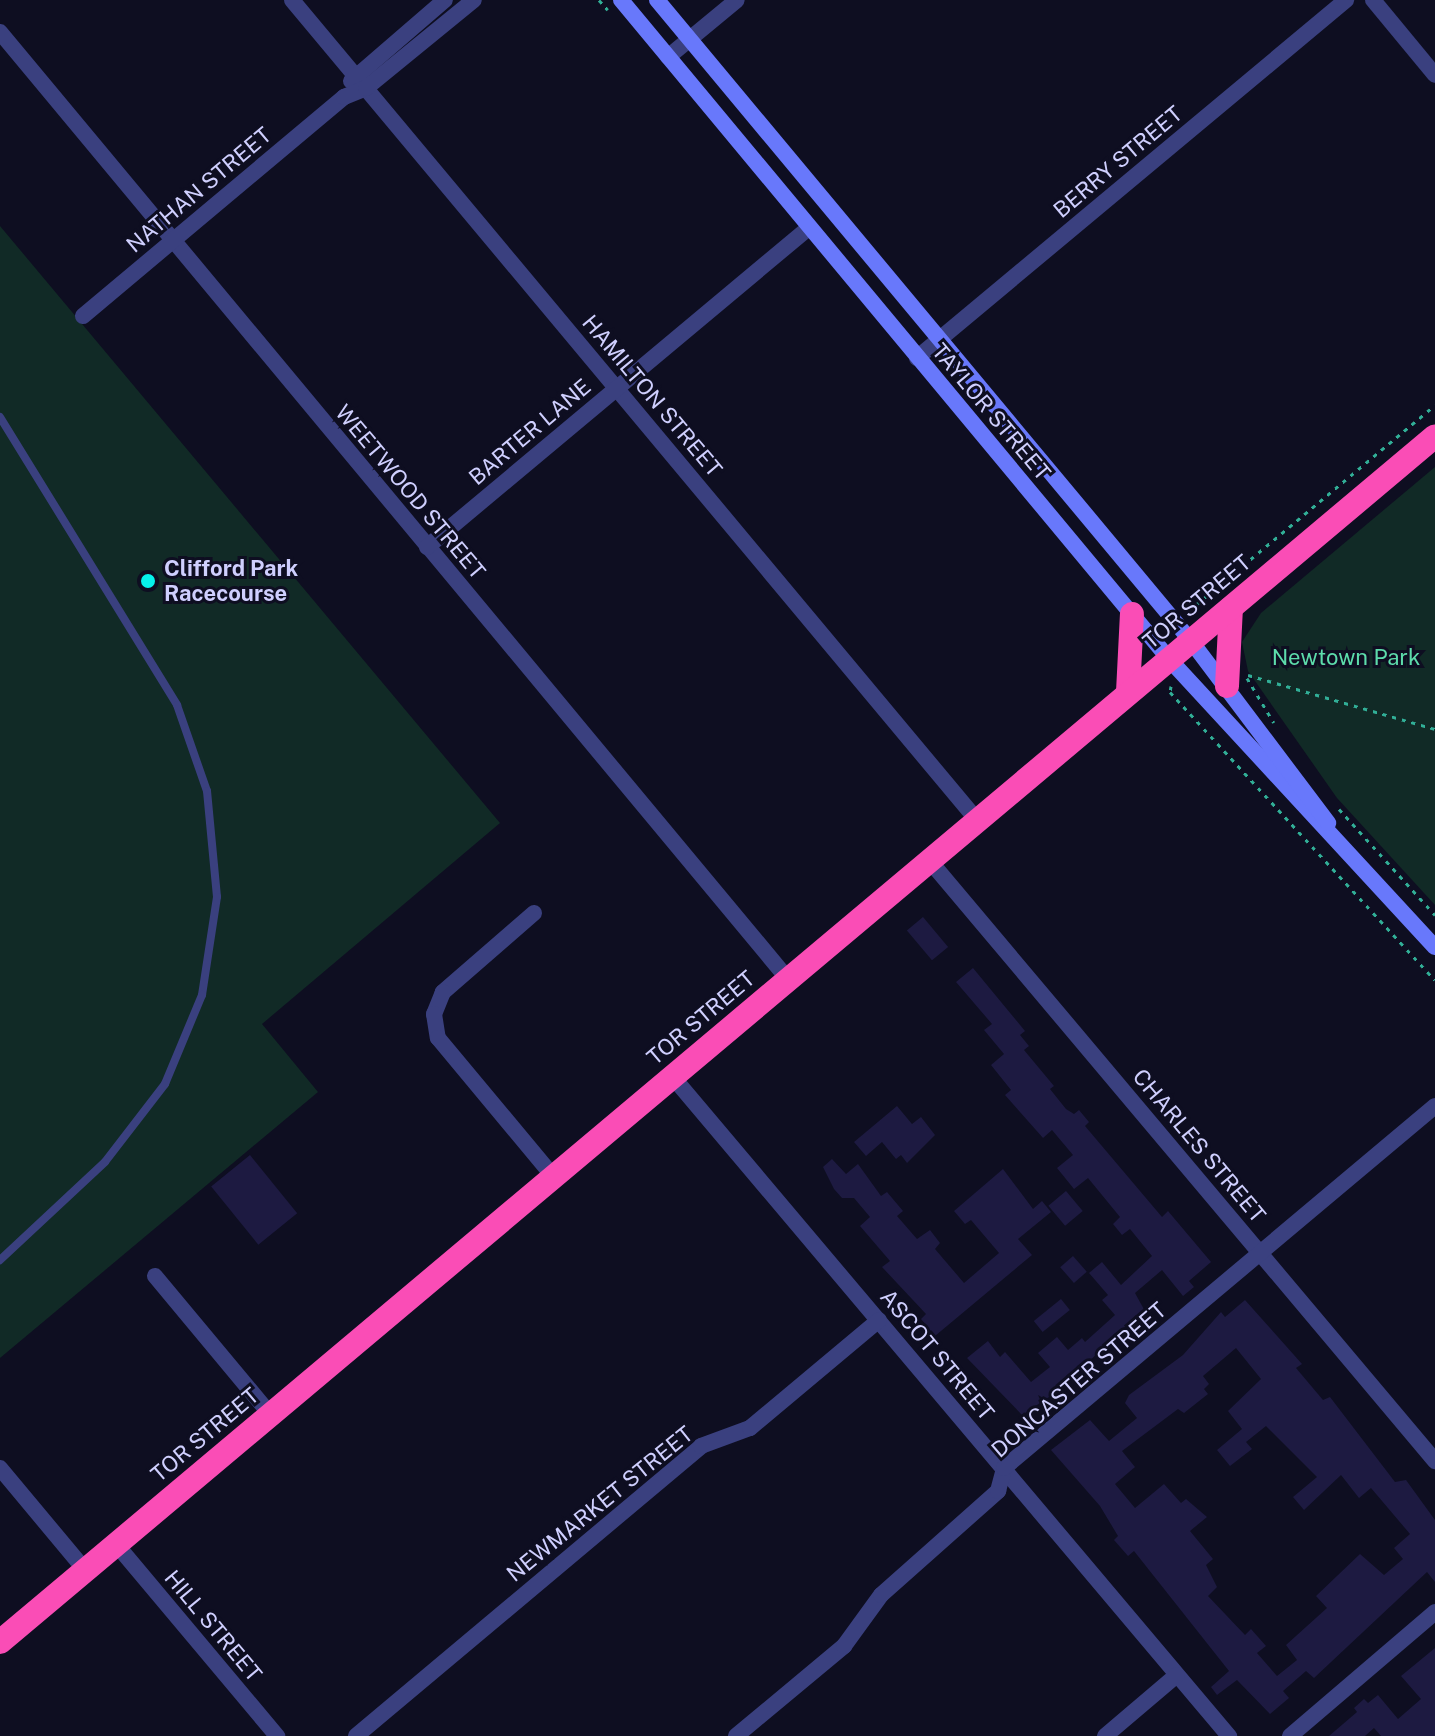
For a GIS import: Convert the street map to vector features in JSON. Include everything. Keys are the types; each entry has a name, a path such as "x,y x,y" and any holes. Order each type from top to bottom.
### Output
{"highway":[{"name":"TOR STREET","path":"0,1642 1435,436"},
{"path":"1227,686 1231,608"},
{"path":"1128,692 1132,614"}],"main road":[{"name":"TAYLOR STREET","path":"621,0 1169,659 1294,799 1339,841 1435,947"},
{"name":"TAYLOR STREET","path":"657,0 1191,641 1339,841"}],"street":[{"name":"HAMILTON STREET","path":"292,0 977,820"},
{"name":"NATHAN STREET","path":"83,316 344,97 445,0"},
{"name":"NATHAN STREET","path":"361,82 474,0"},
{"path":"668,57 737,0"},
{"name":"BERRY STREET","path":"917,358 1346,0"},
{"path":"1373,0 1435,75"},
{"name":"WEETWOOD STREET","path":"0,32 788,979"},
{"name":"BARTER LANE","path":"427,547 809,228"},
{"name":"CHARLES STREET","path":"929,860 1435,1461"},
{"path":"534,913 443,992 434,1014 438,1038 553,1176"},
{"name":"ASCOT STREET","path":"672,1076 1229,1736"},
{"name":"DONCASTER STREET","path":"736,1736 844,1646 881,1595 998,1491 1004,1468 1435,1106"},
{"path":"155,1276 270,1414"},
{"name":"NEWMARKET STREET","path":"356,1736 701,1446 750,1428 879,1320"},
{"path":"0,1468 85,1570"},
{"name":"HILL STREET","path":"116,1544 277,1736"},
{"path":"1290,1736 1435,1612"},
{"path":"1105,1736 1177,1675"}],"lane":[{"path":"0,417 177,705 207,791 217,897 202,995 165,1084 105,1162 0,1260"}],"path":[{"path":"1188,608 1435,405"},
{"path":"1280,732 1245,674 1435,729"},
{"path":"1171,686 1170,692 1435,980"},
{"path":"1334,804 1435,915"}],"green space":[{"name":"Clifford Park Racecourse","path":"0,226 500,823 262,1024 318,1092 0,1358"},
{"name":"Newtown Park","path":"1435,467 1435,905 1337,798 1248,671 1242,642 1261,613"}],"building":[{"path":"923,917 948,947 932,960 907,930"},
{"path":"973,968 1025,1031 1020,1035 1029,1046 1024,1050 1054,1086 1050,1089 1066,1109 1074,1114 1079,1110 1089,1122 1085,1126 1162,1217 1168,1211 1211,1262 1189,1281 1194,1287 1183,1296 1162,1270 1135,1293 1146,1313 1145,1319 1117,1334 1061,1389 1022,1415 967,1358 988,1341 1000,1357 1005,1352 1031,1382 1050,1367 1038,1353 1057,1337 1068,1350 1082,1338 1085,1342 1115,1315 1102,1300 1108,1295 1089,1273 1102,1262 1121,1285 1152,1256 1130,1229 1122,1235 1113,1224 1120,1217 1088,1178 1074,1189 1057,1168 1073,1155 1052,1130 1043,1138 1005,1095 1011,1090 991,1065 1004,1054 984,1030 992,1024 956,982"},
{"path":"897,1106 912,1124 921,1117 935,1135 907,1163 901,1155 896,1159 882,1142 866,1156 854,1142"},
{"path":"250,1155 297,1213 258,1245 211,1186"},
{"path":"832,1159 846,1174 858,1164 881,1196 887,1192 903,1211 897,1216 917,1239 930,1230 940,1243 935,1249 964,1283 999,1253 971,1220 965,1224 954,1211 1003,1169 1033,1209 1042,1201 1051,1212 1018,1239 1032,1255 935,1336 921,1319 926,1314 882,1267 890,1261 860,1226 870,1217 854,1198 842,1198 834,1189 823,1167"},
{"path":"1066,1191 1083,1211 1065,1226 1048,1206"},
{"path":"1073,1256 1087,1272 1074,1283 1060,1267"},
{"path":"1061,1299 1070,1310 1043,1332 1034,1321"},
{"path":"1245,1300 1302,1364 1296,1368 1323,1400 1330,1397 1395,1482 1406,1480 1435,1520 1435,1582 1427,1572 1314,1678 1306,1671 1283,1691 1289,1698 1270,1714 1237,1680 1217,1695 1211,1687 1229,1671 1134,1551 1128,1556 1114,1540 1118,1536 1100,1506 1051,1450 1090,1420 1109,1441 1137,1418 1125,1403 1129,1395 1183,1355 1221,1312 1225,1317","holes":["1236,1348 1261,1379 1228,1411 1242,1429 1217,1450 1230,1466 1252,1449 1246,1442 1266,1426 1317,1477 1293,1497 1304,1510 1341,1475 1359,1498 1371,1488 1410,1534 1394,1548 1403,1559 1384,1575 1360,1554 1316,1596 1327,1608 1286,1645 1297,1660 1277,1676 1257,1653 1266,1646 1251,1629 1245,1635 1208,1596 1217,1587 1206,1565 1213,1559 1190,1531 1207,1517 1186,1499 1181,1503 1164,1484 1135,1508 1115,1484 1135,1467 1122,1451 1178,1409 1184,1413 1208,1394 1204,1389 1209,1384 1203,1376"]},
{"path":"1435,1648 1435,1736 1381,1736 1374,1728 1365,1736 1329,1736 1357,1712 1354,1708 1364,1699 1368,1703 1378,1695 1398,1719 1421,1699 1401,1676"}],"place":[{"name":"Clifford Park Racecourse","path":"148,581"}]}
